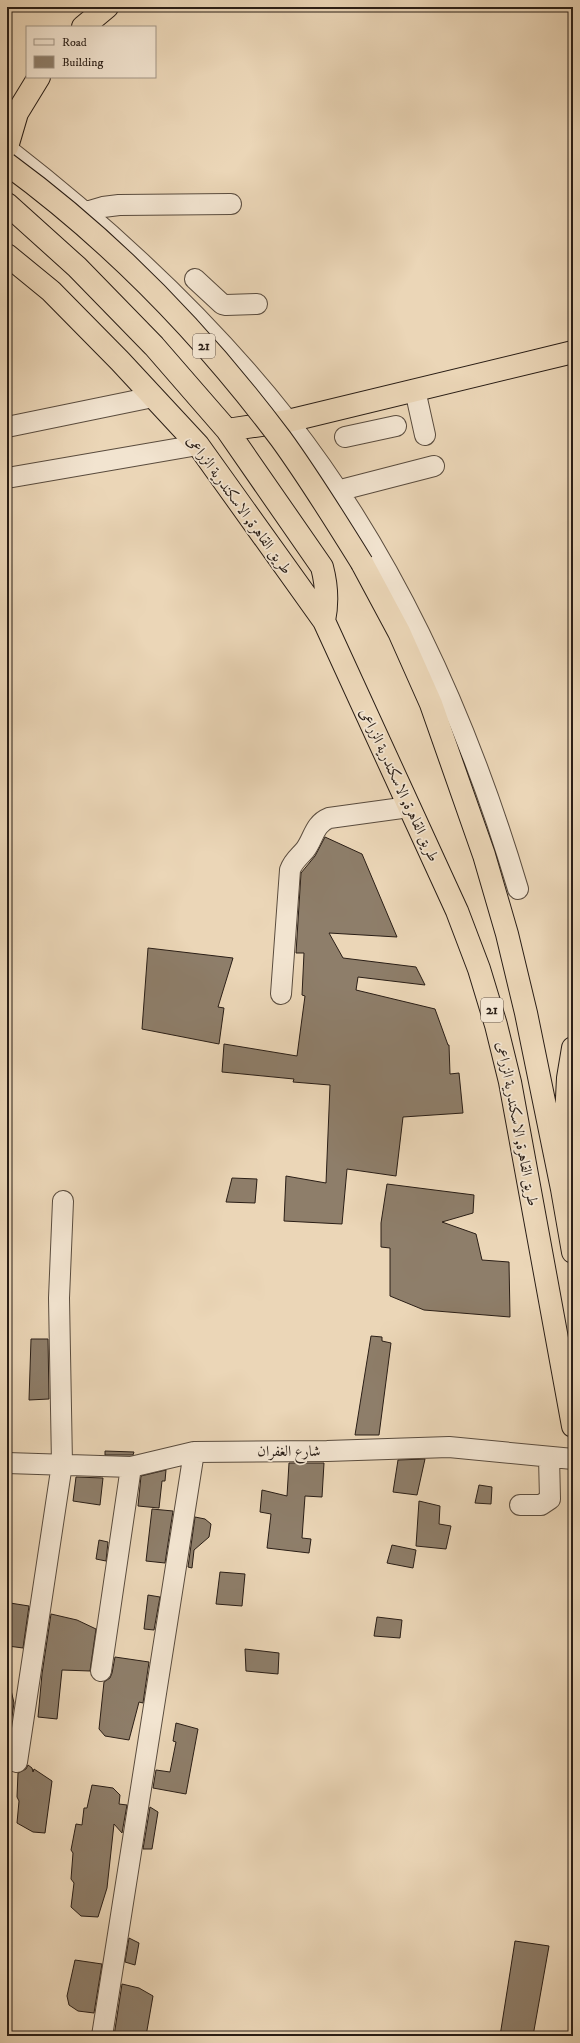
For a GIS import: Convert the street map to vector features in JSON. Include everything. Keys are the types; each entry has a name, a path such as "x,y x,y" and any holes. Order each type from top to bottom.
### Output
{"highway":[{"path":"84,26 107,7"},
{"path":"7,148 17,113 37,78"},
{"name":"طريق القاهرة, الاسكندرية الزراعى","path":"7,164 82,223 138,274 189,328 236,382 280,439 323,500 362,563 399,632 431,704 484,855 507,934 526,1013 562,1189 573,1252"},
{"path":"7,204 77,267 154,346 227,430 322,567 327,585 324,621"},
{"name":"طريق القاهرة, الاسكندرية الزراعى","path":"7,255 51,291 153,396 198,445 324,621 457,911 479,969 496,1025 510,1082 573,1426"},
{"path":"227,430 288,421 573,352"},
{"path":"562,1189 568,1078 573,1048"}],"street":[{"path":"7,148 86,212 179,299 243,367 288,421 337,491 376,553 408,610 444,682 472,750 492,805 518,889"},
{"path":"86,212 111,206 231,204"},
{"path":"179,299 198,282 218,302 226,306 257,304"},
{"path":"414,390 425,435"},
{"path":"7,427 153,396"},
{"path":"360,403 369,432"},
{"path":"345,437 396,426"},
{"path":"7,478 198,445"},
{"path":"337,491 434,466"},
{"path":"281,994 290,870 293,862 305,849 316,828 320,823 330,818 409,807"},
{"path":"17,1762 62,1464 59,1298 63,1201"},
{"name":"شارع الغفران","path":"7,1463 131,1467 194,1452 448,1447 573,1459"},
{"path":"102,2036 194,1452"},
{"path":"520,1505 541,1505 550,1499 549,1456"},
{"path":"101,1671 131,1467"}],"building":[{"path":"325,837 362,854 397,937 329,933 343,958 416,967 425,985 358,977 356,990 435,1009 449,1045 450,1074 459,1073 463,1113 403,1117 396,1176 347,1169 342,1224 284,1221 286,1176 326,1183 330,1085 293,1082 294,1079 222,1072 224,1044 297,1056 305,996 302,995 304,953 296,953 301,873 315,856"},
{"path":"148,948 233,958 218,1007 224,1008 219,1044 142,1029"},
{"path":"232,1178 257,1179 255,1203 226,1202"},
{"path":"387,1184 474,1195 473,1213 442,1222 476,1234 482,1260 509,1262 510,1317 424,1310 390,1296 390,1248 381,1247 381,1223"},
{"path":"371,1336 382,1337 382,1341 391,1343 379,1435 355,1435"},
{"path":"31,1339 48,1339 49,1399 29,1400"},
{"path":"105,1451 134,1452 133,1455 105,1455"},
{"path":"425,1459 417,1495 393,1492 398,1460"},
{"path":"289,1463 324,1463 322,1497 305,1496 302,1538 311,1539 309,1553 267,1548 271,1514 260,1512 262,1490 287,1496"},
{"path":"166,1470 165,1481 162,1481 159,1508 138,1506 141,1476"},
{"path":"76,1477 103,1478 100,1505 73,1501"},
{"path":"479,1485 492,1487 491,1504 475,1503"},
{"path":"419,1501 440,1506 439,1524 451,1526 446,1549 416,1546"},
{"path":"152,1509 173,1511 165,1563 146,1561"},
{"path":"195,1517 205,1519 211,1524 209,1537 194,1550 192,1568 188,1567"},
{"path":"99,1540 108,1542 106,1561 96,1559"},
{"path":"392,1545 416,1550 413,1568 387,1563"},
{"path":"220,1572 245,1574 242,1606 216,1604"},
{"path":"148,1595 160,1597 154,1630 144,1629"},
{"path":"10,1603 29,1606 23,1648 8,1646"},
{"path":"51,1614 77,1620 96,1629 90,1671 62,1670 57,1719 38,1717 42,1674"},
{"path":"377,1617 402,1620 400,1638 374,1636"},
{"path":"245,1649 279,1653 278,1674 246,1671"},
{"path":"115,1657 149,1662 143,1703 139,1702 129,1740 105,1736 99,1729 104,1682 110,1678"},
{"path":"7,1690 11,1690 14,1703 7,1749"},
{"path":"176,1723 198,1729 186,1794 153,1788 156,1770 170,1772 176,1742 173,1741"},
{"path":"28,1765 32,1768 33,1772 34,1769 52,1781 45,1833 33,1832 17,1823 19,1801 17,1797 18,1773 26,1769"},
{"path":"92,1785 113,1788 120,1795 119,1804 127,1805 122,1833 114,1824 107,1888 98,1917 81,1916 71,1907 74,1883 71,1879 73,1853 71,1850 76,1824 82,1825 84,1808 87,1808"},
{"path":"150,1807 158,1812 152,1849 143,1849"},
{"path":"129,1938 139,1943 135,1965 125,1962"},
{"path":"515,1941 549,1946 533,2036 500,2036"},
{"path":"75,1960 102,1964 94,2013 78,2011 69,2005 67,1996"},
{"path":"122,1984 139,1988 153,1996 146,2036 114,2036"}]}
